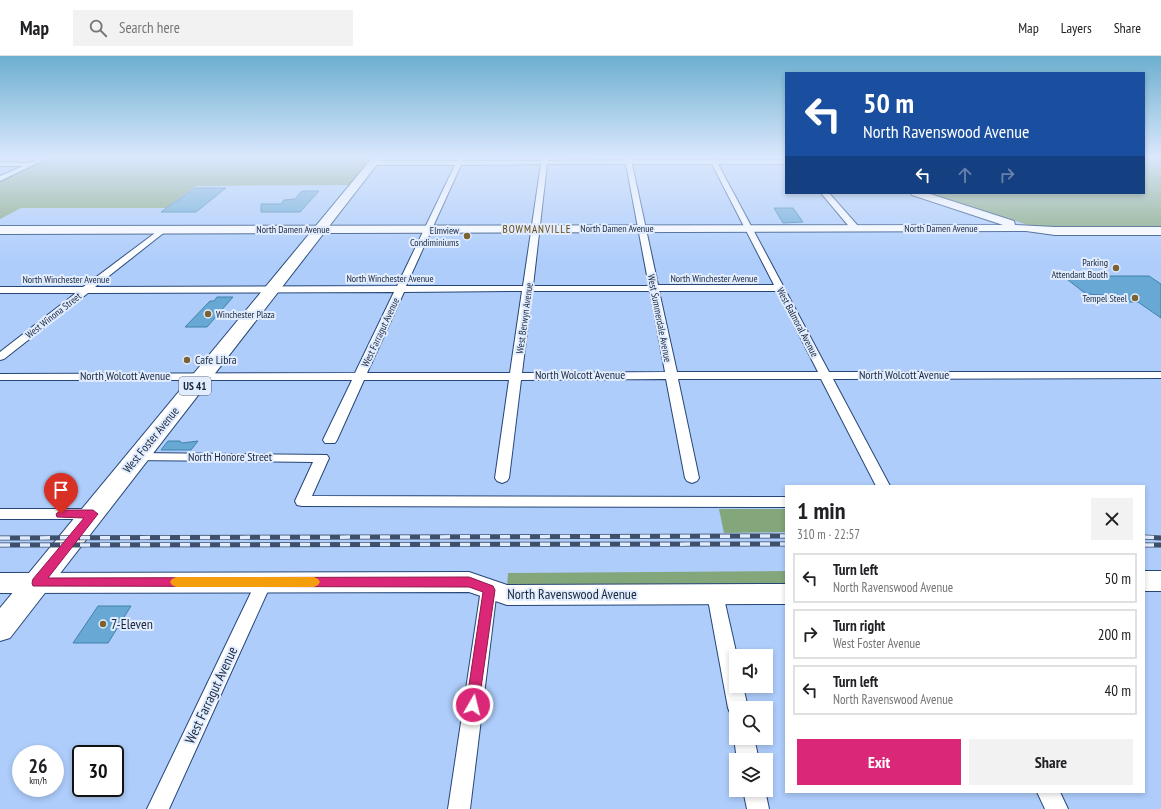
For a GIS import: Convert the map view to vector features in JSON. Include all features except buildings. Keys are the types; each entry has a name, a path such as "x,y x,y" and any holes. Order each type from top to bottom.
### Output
{"main road":[{"name":"West Foster Avenue","path":"0,629 349,193"}],"street":[{"name":"West Farragut Avenue","path":"330,440 445,193"},
{"name":"West Berwyn Avenue","path":"502,478 541,193"},
{"name":"West Summerdale Avenue","path":"635,193 692,478"},
{"name":"West Balmoral Avenue","path":"731,193 883,485"},
{"path":"826,194 855,228"},
{"path":"919,194 1026,228"},
{"name":"North Damen Avenue","path":"0,230 1026,228 1055,231 1161,231"},
{"name":"West Winona Street","path":"0,357 163,229"},
{"name":"North Winchester Avenue","path":"0,290 780,288"},
{"name":"North Wolcott Avenue","path":"0,377 1161,375"},
{"name":"North Honore Street","path":"138,458 322,458 302,501 785,502"},
{"path":"0,514 93,514"},
{"path":"1145,581 1161,580"},
{"name":"West Farragut Avenue","path":"158,809 264,582"},
{"name":"North Ravenswood Avenue","path":"0,583 469,582 507,595 785,594"},
{"path":"459,809 489,590"},
{"path":"715,594 737,701"},
{"path":"1049,793 1057,809"},
{"path":"755,797 758,809"}],"green space":[{"path":"0,193 186,193 166,208 21,208 0,219"},
{"path":"1161,193 1161,227 1035,227 931,194"},
{"path":"719,509 785,509 785,532 724,533"},
{"path":"785,571 785,586 507,587 508,573"}],"railway":[{"path":"0,538 785,536"},
{"path":"1145,537 1161,538"},
{"path":"0,545 785,544"},
{"path":"1145,545 1161,545"}],"slow traffic":[{"path":"176,582 314,582"}],"place":[{"name":"Elmview Condiminiums","path":"467,236"},
{"name":"Parking Attendant Booth","path":"1116,268"},
{"name":"Tempel Steel","path":"1135,298"},
{"name":"Winchester Plaza","path":"208,314"},
{"name":"Cafe Libra","path":"187,360"},
{"name":"7-Eleven","path":"103,624"}],"district":[{"name":"BOWMANVILLE","path":"537,229"}],"route":[{"path":"61,514 93,514 37,583 469,582 489,590 473,705"}]}
